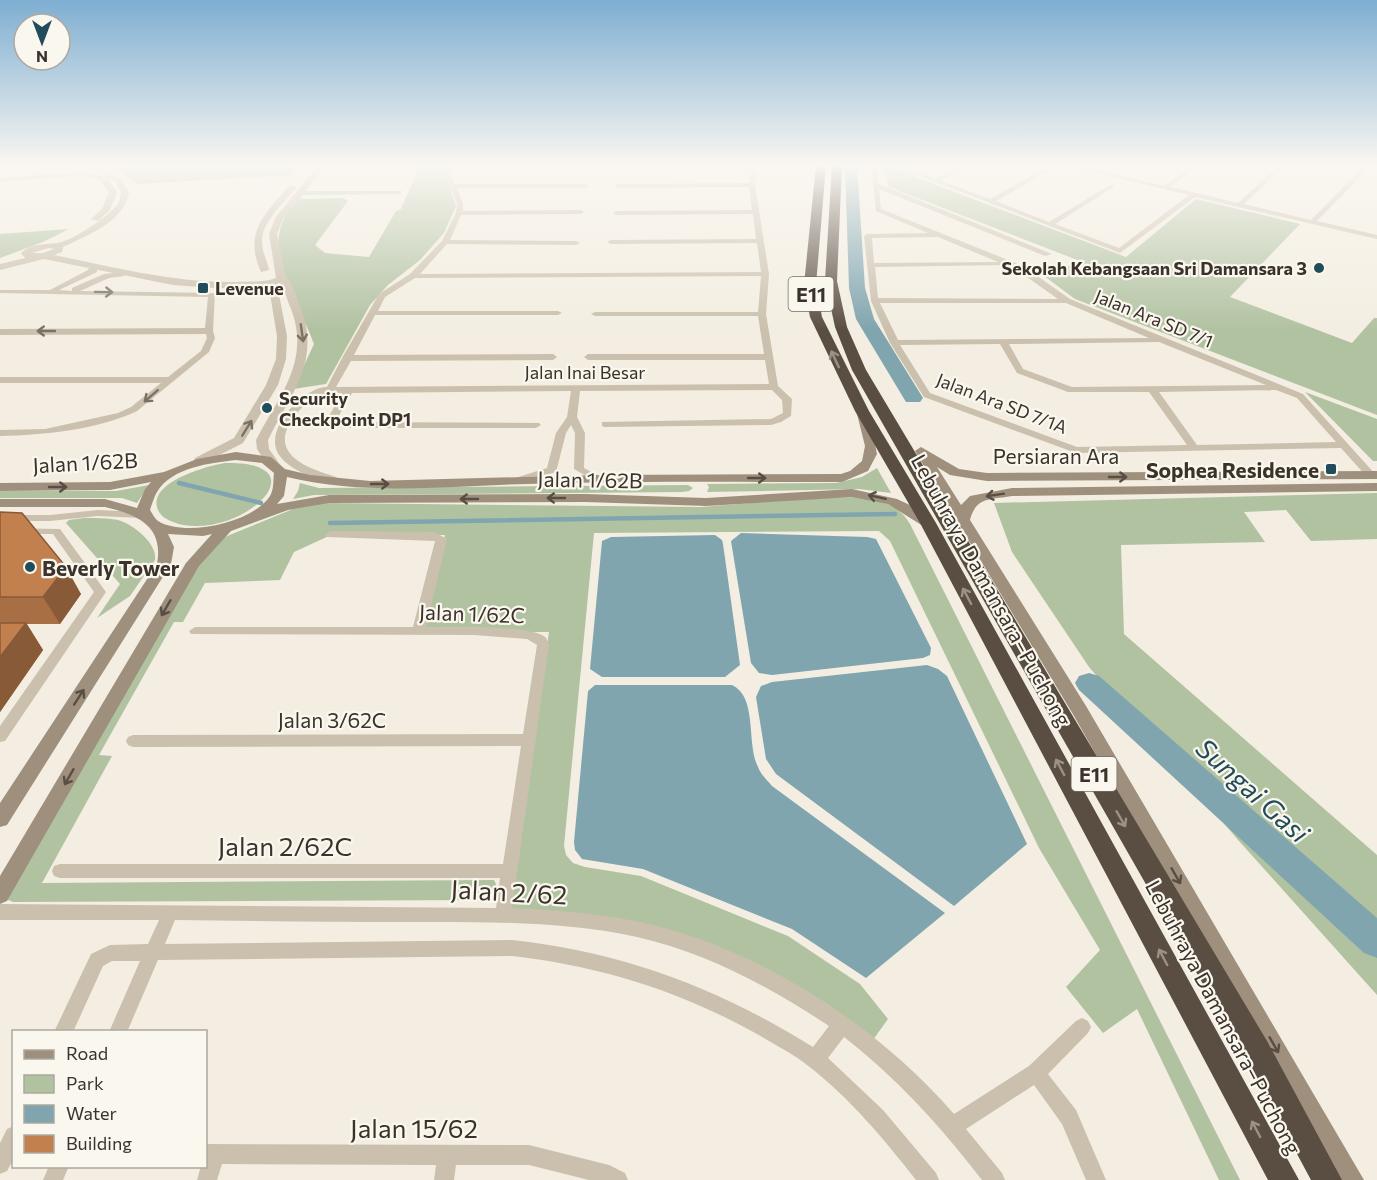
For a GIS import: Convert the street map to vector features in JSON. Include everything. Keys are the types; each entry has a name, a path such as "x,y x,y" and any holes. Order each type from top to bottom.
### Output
{"highway":[{"name":"Lebuhraya Damansara–Puchong","path":"816,220 810,285 812,301 826,340 862,411 928,524 1284,1180"},
{"name":"E11","path":"834,220 831,281 840,327 859,370 1257,1051 1328,1180"},
{"path":"859,370 892,409 921,451"}],"main road":[{"name":"Jalan 1/62B","path":"0,487 110,486 171,474 200,461 244,456 266,460 278,469 311,481 344,484 599,479 842,478 859,473 868,467 872,456 862,411"},
{"path":"921,451 1092,731 1351,1180"},
{"name":"Persiaran Ara","path":"921,451 942,466 967,475 1189,482 1375,479"},
{"path":"0,895 193,562 226,528 246,521 266,509 278,496 284,484 278,469"},
{"path":"0,819 164,564 168,547 149,520 144,507 147,496 157,484 171,474"},
{"path":"585,498 684,494 699,489 696,484 668,479"},
{"name":"Persiaran Ara","path":"963,520 967,505 975,499 991,495 1189,482"},
{"name":"Jalan 1/62B","path":"246,521 285,506 319,500 585,498 706,502 852,493 876,495 894,501 928,524"},
{"name":"Jalan 1/62B","path":"0,503 105,503 123,507 149,520 189,533 226,528"}],"street":[{"path":"0,261 44,245 91,220"},
{"path":"0,267 41,256 57,249 106,220"},
{"path":"264,270 256,241 266,220"},
{"path":"278,469 263,449 262,440 289,392 303,357 301,325 286,283 279,274 273,234 279,220"},
{"path":"330,390 372,313 388,290 413,276 433,257 445,242 456,220"},
{"path":"605,424 778,420 788,414 787,399 774,387 762,314 765,274 757,220"},
{"name":"Jalan Ara SD 7/1","path":"903,220 1020,268 1067,301 1300,396 1375,479"},
{"path":"963,220 1048,254"},
{"path":"1039,220 1120,250 1160,220"},
{"path":"1050,224 1057,220"},
{"path":"1304,220 1373,236"},
{"name":"Jalan Ara SD 7/1A","path":"939,235 868,236 875,301 894,343 927,395 1076,450 1343,445"},
{"path":"611,242 761,241"},
{"path":"445,242 576,243"},
{"path":"44,245 169,275 242,282 273,289"},
{"path":"26,253 29,256 41,256 121,274 189,284 242,282 279,274"},
{"path":"871,265 1010,264"},
{"path":"51,292 91,272 94,270 93,267"},
{"path":"242,282 264,270 279,274"},
{"path":"69,292 107,276 121,274"},
{"path":"200,461 238,440 272,385 281,359 282,336 273,289 279,274"},
{"path":"413,276 765,274"},
{"path":"0,433 45,432 121,415 145,402 205,352 211,343 209,331 212,296 3,292"},
{"path":"875,301 1067,301"},
{"path":"372,313 558,313"},
{"path":"595,314 762,314"},
{"path":"0,332 209,331"},
{"path":"894,343 1163,340"},
{"path":"1003,342 1020,371 1071,390 1280,388"},
{"path":"346,358 553,357"},
{"path":"588,357 770,357"},
{"path":"0,380 170,380"},
{"name":"Jalan Inai Besar","path":"344,484 297,464 282,452 280,444 285,425 299,404 315,392 349,389 774,387"},
{"path":"519,480 552,470 561,433 572,417 576,388"},
{"path":"349,389 333,418 344,425 536,425"},
{"path":"1152,389 1194,447"},
{"path":"572,417 580,433 579,469 599,479"},
{"path":"559,441 579,441"},
{"path":"0,518 50,518 98,513 149,520"},
{"path":"0,531 56,531 100,592 0,737"},
{"path":"331,535 434,536 441,538 418,632"},
{"name":"Jalan 1/62C","path":"195,631 474,632 530,635 541,640 543,645 530,740 503,915"},
{"name":"Jalan 3/62C","path":"133,741 530,740"},
{"name":"Jalan 2/62C","path":"60,871 511,871"},
{"name":"Jalan 2/62","path":"0,912 503,915 595,922 668,938 710,953 770,980 842,1024 909,1080 952,1127 995,1180"},
{"path":"119,1030 170,913"},
{"path":"64,1030 97,960 111,953 512,948 556,951 652,976 712,999 815,1059 870,1110 928,1180"},
{"path":"815,1059 842,1024"},
{"path":"952,1127 1036,1073 1083,1027"},
{"path":"1036,1073 1069,1117 1096,1180"},
{"path":"0,1164 12,1140"},
{"path":"207,1180 210,1154"},
{"name":"Jalan 15/62","path":"210,1154 529,1155 609,1175 618,1180"},
{"path":"444,1180 447,1154"}],"green space":[{"path":"283,220 334,220 315,245 325,253 369,257 391,220 450,220 444,233 420,260 388,285 370,305 326,384 293,389 314,344 282,267 279,235"},
{"path":"974,220 1029,220 1126,257 1171,220 1284,220 1300,224 1230,297 1352,343 1374,318 1377,318 1377,415 1075,299 1044,276 1080,261"},
{"path":"69,229 43,242 0,258 0,234"},
{"path":"1305,392 1377,419 1377,461 1373,461"},
{"path":"225,463 254,466 268,473 271,485 264,497 250,510 230,520 207,525 183,525 161,515 157,502 160,493 168,485 192,472"},
{"path":"877,468 891,493 859,489 707,492 709,487 707,484 836,483 862,477"},
{"path":"300,483 319,488 688,485 693,488 682,492 314,495 293,499"},
{"path":"149,485 137,503 122,498 0,498 0,491 116,491"},
{"path":"1377,493 1377,539 1311,541 1286,510 1244,512 1265,542 1121,545 1124,634 1377,855 1377,995 1239,841 1089,667 1012,552 994,503"},
{"path":"860,497 888,504 906,517 910,524 1240,1180 1219,1180 1137,1009 1103,1033 1066,987 1100,950 1039,848 890,541 879,531 594,533 564,846 566,855 573,863 641,876 788,936 860,984 888,1019 870,1044 706,947 508,911 549,632 418,632 445,535 331,535 294,552 280,580 205,583 183,622 174,622 99,755 112,756 42,883 494,880 496,884 493,896 484,900 13,902 6,899 203,555 223,538 293,509 325,503 701,507"},
{"path":"84,518 124,522 149,541 155,554 155,560 130,596 97,618 120,584 66,523 69,520"}],"water":[{"path":"741,533 876,539 931,648 930,655 923,658 772,675 759,673 751,663 731,541"},
{"path":"715,535 722,540 723,544 740,665 725,677 602,677 590,669 602,541 611,537"},
{"path":"927,665 947,676 1027,844 954,906 776,774 766,759 756,697 761,686 772,682"},
{"path":"595,685 732,685 740,691 745,700 755,757 761,772 772,786 945,913 866,978 792,929 643,869 582,859 575,850 574,842 588,691"}],"building":[{"path":"0,512 22,513 66,567 43,597 0,597"},
{"path":"0,623 26,623 0,657"}],"waterway":[{"name":"Sungai Gasi","path":"854,220 857,288 865,319 913,398"},
{"path":"179,483 261,503"},
{"path":"330,523 895,514"},
{"name":"Sungai Gasi","path":"1089,683 1377,941"}],"place":[{"name":"Sekolah Kebangsaan Sri Damansara 3","path":"1319,268"},
{"name":"Levenue","path":"203,288"},
{"name":"Security Checkpoint DP1","path":"267,408"},
{"name":"Sophea Residence","path":"1331,469"},
{"name":"Beverly Tower","path":"30,567"}]}
